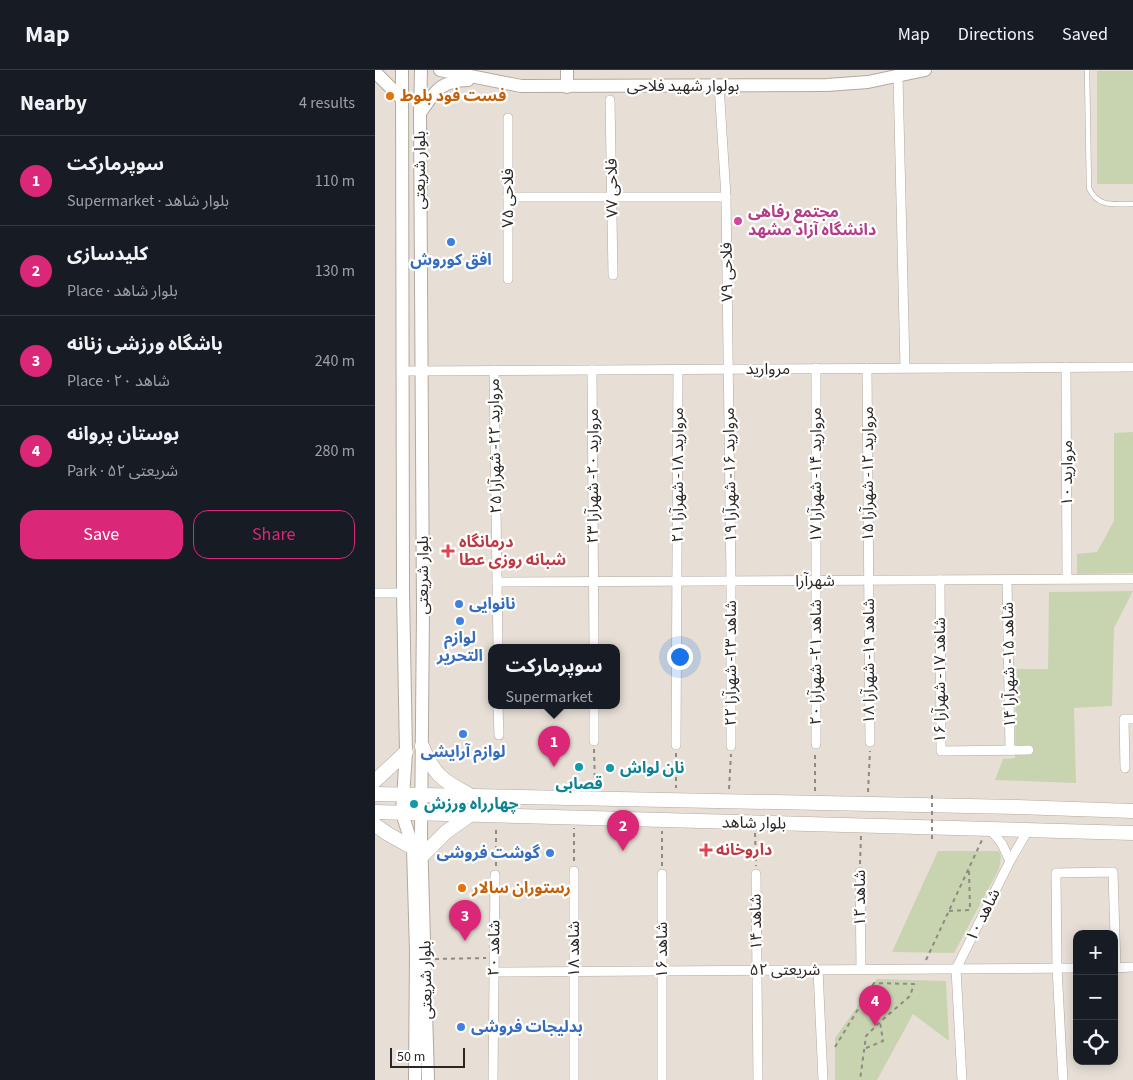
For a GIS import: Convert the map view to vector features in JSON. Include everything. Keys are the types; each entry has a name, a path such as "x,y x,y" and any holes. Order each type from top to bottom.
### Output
{"main road":[{"name":"بلوار شریعتی","path":"402,70 403,593 406,752 402,813 418,852 425,959 428,1080"},
{"name":"بلوار شریعتی","path":"415,1080 418,852 422,813 421,70"},
{"name":"بولوار شهید فلاحی","path":"440,70 521,86 567,87 827,85 868,82 925,70"},
{"path":"567,70 567,87"},
{"path":"375,72 402,99"},
{"path":"420,113 436,90 452,81 482,79"},
{"path":"422,746 430,766 447,783 471,796"},
{"path":"375,781 406,752"},
{"name":"بلوار شاهد","path":"375,794 1010,806 1133,811"},
{"name":"بلوار شاهد","path":"375,812 1133,833"},
{"path":"375,825 418,852 470,815"}],"street":[{"path":"898,76 905,367"},
{"name":"فلاحی ۷۹","path":"719,85 726,196 729,369"},
{"name":"فلاحی ۷۷","path":"610,100 613,275"},
{"name":"فلاحی ۷۵","path":"508,118 508,279"},
{"path":"508,197 726,196"},
{"name":"مروارید ۱۰","path":"1066,367 1067,579"},
{"name":"مروارید","path":"403,371 1133,367"},
{"name":"مروارید ۱۴- شهرآرا ۱۷","path":"815,368 817,581"},
{"name":"مروارید ۱۲- شهرآرا ۱۵","path":"867,368 869,580"},
{"name":"مروارید ۱۸- شهرآرا ۲۱","path":"676,745 678,369"},
{"name":"مروارید ۱۶- شهرآرا ۱۹","path":"729,369 731,581"},
{"name":"مروارید ۲۲- شهرآرا ۲۵","path":"494,370 498,644"},
{"name":"مروارید ۲۰- شهرآرا ۲۳","path":"593,370 594,644"},
{"name":"شهرآرا","path":"497,582 1133,579"},
{"name":"شاهد ۱۹- شهرآرا ۱۸","path":"869,580 870,742"},
{"name":"شاهد ۱۷- شهرآرا ۱۶","path":"940,580 941,751 1029,750"},
{"name":"شاهد ۱۵- شهرآرا ۱۴","path":"1007,580 1010,750"},
{"name":"شاهد ۲۳- شهرآرا ۲۲","path":"731,581 731,746"},
{"name":"شاهد ۲۱- شهرآرا ۲۰","path":"816,744 817,581"},
{"path":"375,593 403,593"},
{"path":"498,709 499,735"},
{"path":"594,709 594,741"},
{"path":"1125,768 1124,719 1133,719"},
{"path":"989,829 1002,844 1010,861"},
{"name":"شاهد ۱۰","path":"957,969 1010,861 1029,830"},
{"name":"شاهد ۱۸","path":"574,871 574,1080"},
{"name":"شاهد ۱۲","path":"860,872 861,970"},
{"path":"1063,1080 1057,968 1056,873 1113,872 1114,930"},
{"name":"شاهد ۱۶","path":"662,874 662,1080"},
{"name":"شاهد ۱۴","path":"756,874 758,1080"},
{"name":"شاهد ۲۰","path":"493,1080 495,875"},
{"path":"1118,968 1133,967"},
{"name":"شریعتی ۵۲","path":"494,972 1073,968"},
{"path":"957,969 962,1080"},
{"path":"818,970 823,1080"}],"lane":[{"path":"1087,70 1089,188 1093,196 1101,202 1133,204"}],"path":[{"path":"594,741 595,799"},
{"path":"867,804 870,742"},
{"path":"814,803 816,744"},
{"path":"676,745 677,800"},
{"path":"729,802 731,746"},
{"path":"932,795 932,839"},
{"path":"495,875 496,816"},
{"path":"574,818 574,871"},
{"path":"662,821 662,874"},
{"name":"شاهد ۱۴","path":"755,823 756,874"},
{"name":"شاهد ۱۲","path":"860,872 861,826"},
{"path":"922,969 989,829"},
{"path":"948,912 970,910 969,868"},
{"path":"425,959 494,958"},
{"path":"835,1047 874,983 914,984 911,996 879,1022 866,1036 860,1080"},
{"path":"865,1048 883,1041 879,1022"}],"green space":[{"path":"1097,71 1133,71 1133,184 1097,184"},
{"path":"1133,432 1133,573 1077,574 1077,554 1097,552 1114,521 1114,433"},
{"path":"1133,591 1114,628 1112,706 1074,708 1076,783 995,780 1003,759 1015,758 1016,669 1048,669 1049,592"},
{"path":"938,851 999,851 1001,857 999,869 954,953 892,952"},
{"path":"877,979 946,981 949,1041 913,1014 877,1080 835,1080 835,1038"}],"place":[{"name":"فست فود بلوط","path":"390,96"},
{"name":"مجتمع رفاهی دانشگاه آزاد مشهد","path":"738,221"},
{"name":"افق کوروش","path":"451,242"},
{"name":"درمانگاه شبانه روزی عطا","path":"448,551"},
{"name":"نانوایی","path":"459,604"},
{"name":"لوازم التحریر","path":"460,621"},
{"name":"لوازم آرایشی","path":"463,734"},
{"name":"سوپرمارکت","path":"554,767"},
{"name":"قصابی","path":"579,767"},
{"name":"نان لواش","path":"610,768"},
{"name":"چهارراه ورزش","path":"414,804"},
{"name":"داروخانه","path":"706,850"},
{"name":"کلیدسازی","path":"623,851"},
{"name":"گوشت فروشی","path":"550,853"},
{"name":"رستوران سالار","path":"462,888"},
{"name":"باشگاه ورزشی زنانه","path":"465,941"},
{"name":"بوستان پروانه","path":"875,1026"},
{"name":"بدلیجات فروشی","path":"461,1027"}]}
